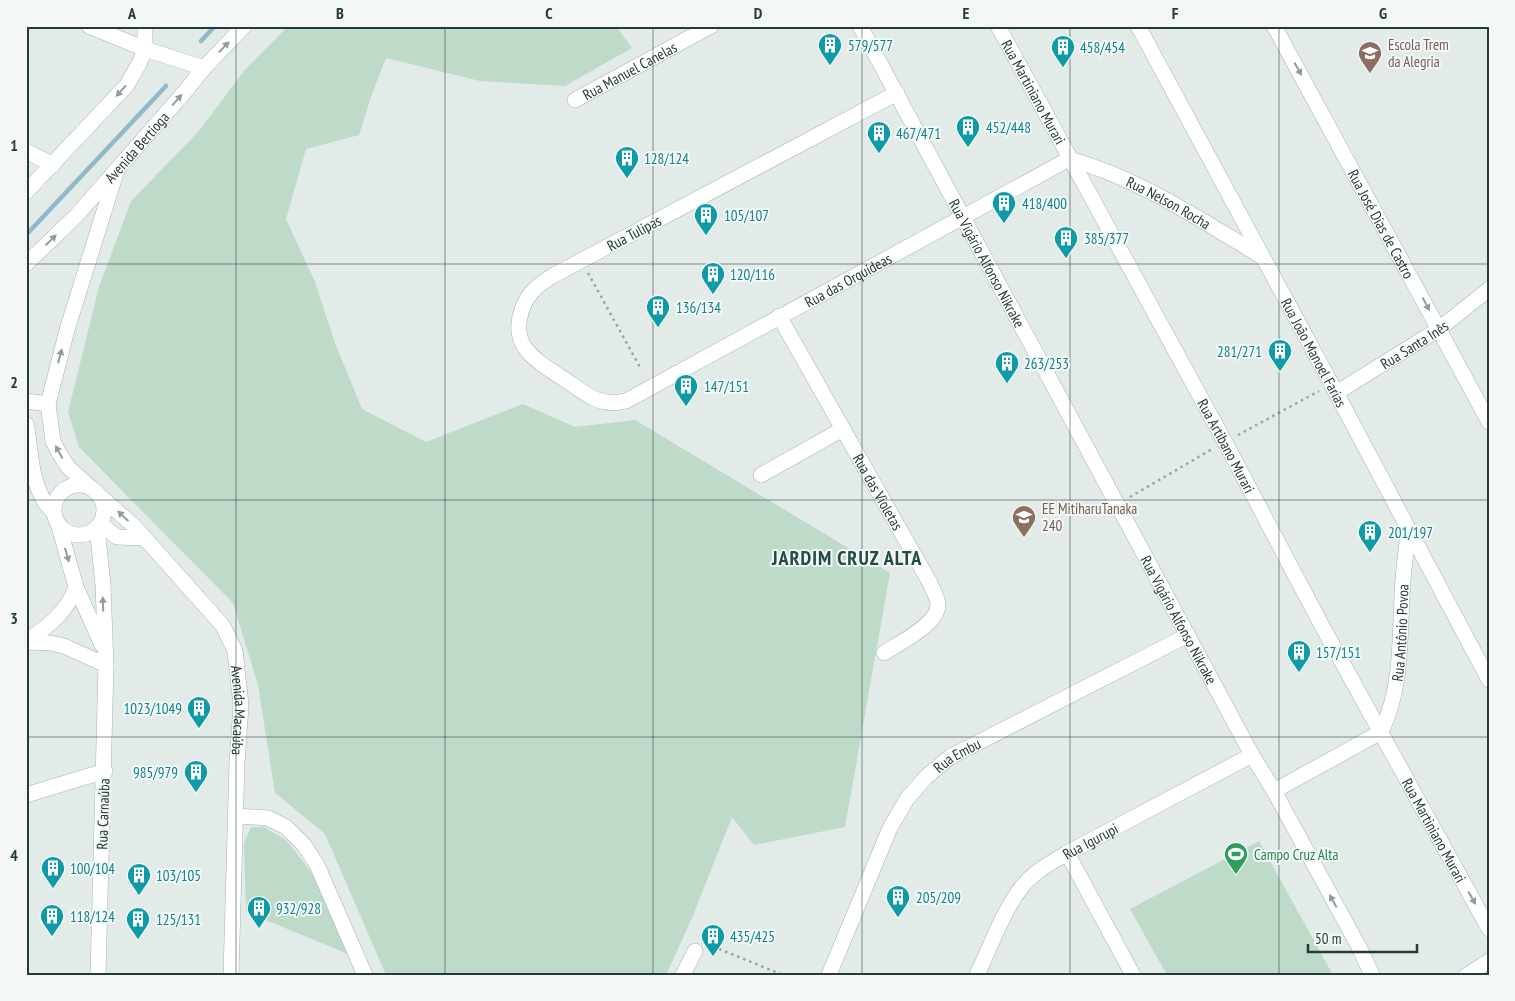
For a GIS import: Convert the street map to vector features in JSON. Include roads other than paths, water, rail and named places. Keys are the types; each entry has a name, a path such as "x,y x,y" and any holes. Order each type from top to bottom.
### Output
{"street":[{"path":"89,26 145,49 204,68"},
{"path":"26,192 127,85 145,49 146,26"},
{"name":"Avenida Bertioga","path":"26,264 76,216 204,68 244,26"},
{"name":"Rua Manuel Canelas","path":"575,100 712,26"},
{"name":"Rua Vigário Alfonso Nikrake","path":"860,26 1252,755 1274,791 1359,947 1372,975"},
{"name":"Rua Martiniano Murari","path":"998,26 1069,159"},
{"name":"Rua João Manoel Farias","path":"1138,26 1489,680"},
{"name":"Rua José Dias de Castro","path":"1274,26 1489,422"},
{"name":"Rua Tulipas","path":"626,401 607,404 594,399 540,362 525,348 520,340 518,329 519,320 531,292 539,284 554,275 897,93"},
{"path":"26,151 53,165"},
{"name":"Rua das Orquídeas","path":"626,401 1069,159"},
{"name":"Rua Nelson Rocha","path":"1069,159 1095,166 1153,192 1262,256"},
{"name":"Rua Artibano Murari","path":"1069,159 1225,442 1321,624 1381,732"},
{"path":"26,401 48,404 67,330 117,170"},
{"name":"Rua Santa Inês","path":"1334,389 1439,329 1489,289"},
{"name":"Rua das Violetas","path":"780,316 930,583 938,604 937,612 928,624 884,653"},
{"name":"Avenida Macaúba","path":"48,404 53,441 68,467 125,518 223,626 235,651 241,704 237,763 232,975"},
{"path":"26,424 28,450 34,476 43,500 55,517 63,529 78,535 87,534 99,525 104,508 96,493 82,485 73,485 59,495 55,517 76,587 106,659"},
{"path":"761,475 842,429"},
{"path":"99,525 117,537 143,538"},
{"name":"Rua Carnaúba","path":"98,975 105,771 106,659 99,525"},
{"name":"Rua Antônio Povoa","path":"1381,732 1391,713 1400,653 1403,580 1408,530"},
{"path":"26,641 45,630 66,609 76,587"},
{"name":"Rua Embu","path":"829,975 890,828 907,799 926,777 950,757 1188,635"},
{"path":"26,641 64,646 106,659"},
{"path":"1274,791 1381,732"},
{"name":"Rua Martiniano Murari","path":"1381,732 1489,929"},
{"name":"Rua Igurupi","path":"978,975 1003,919 1021,888 1040,870 1067,853 1252,755"},
{"path":"26,795 105,771"},
{"path":"237,816 268,818 286,828 304,845 317,866 365,975"},
{"path":"1067,853 1133,975"},
{"path":"683,975 695,951"},
{"path":"1466,975 1489,961"}],"waterway":[{"path":"201,41 215,26"},
{"path":"26,235 166,86"}],"place":[{"name":"579/577","path":"830,66"},
{"name":"458/454","path":"1063,68"},
{"name":"Escola Trem da Alegria","path":"1370,74"},
{"name":"452/448","path":"968,148"},
{"name":"467/471","path":"879,154"},
{"name":"128/124","path":"627,179"},
{"name":"418/400","path":"1004,224"},
{"name":"105/107","path":"706,236"},
{"name":"385/377","path":"1066,259"},
{"name":"120/116","path":"713,295"},
{"name":"136/134","path":"658,328"},
{"name":"281/271","path":"1280,372"},
{"name":"263/253","path":"1007,384"},
{"name":"147/151","path":"686,407"},
{"name":"EE MitiharuTanaka 240","path":"1024,538"},
{"name":"201/197","path":"1370,553"},
{"name":"157/151","path":"1299,673"},
{"name":"1023/1049","path":"199,729"},
{"name":"985/979","path":"196,793"},
{"name":"Campo Cruz Alta","path":"1236,875"},
{"name":"100/104","path":"53,889"},
{"name":"103/105","path":"139,896"},
{"name":"205/209","path":"898,918"},
{"name":"932/928","path":"259,929"},
{"name":"118/124","path":"52,937"},
{"name":"125/131","path":"138,940"},
{"name":"435/425","path":"713,957"}],"district":[{"name":"JARDIM CRUZ ALTA","path":"847,558"}]}
